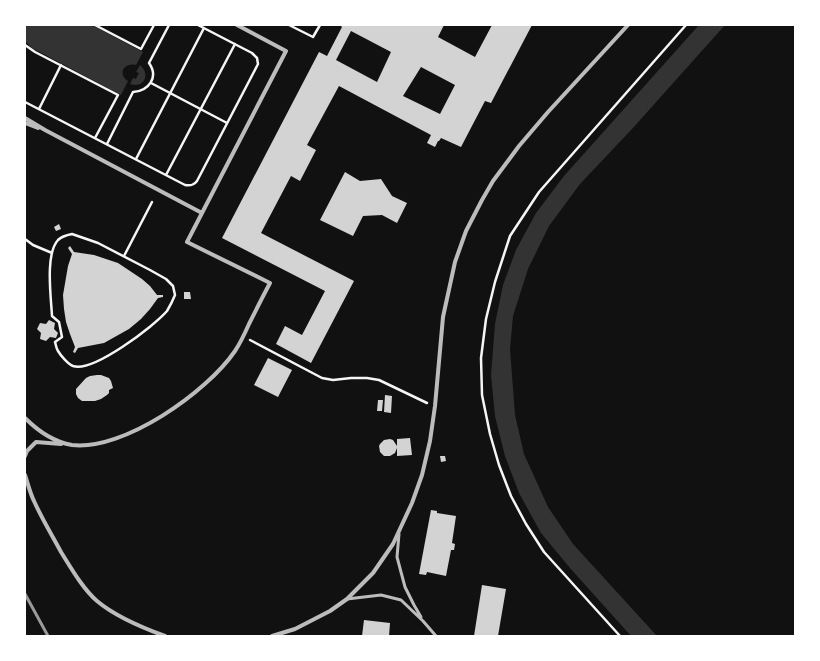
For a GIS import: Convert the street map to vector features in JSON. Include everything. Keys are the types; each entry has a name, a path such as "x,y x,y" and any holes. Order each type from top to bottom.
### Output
{"street":[{"path":"25,456 27,451 36,442 86,445 99,443 128,434 158,418 186,400 213,377 235,351 270,283 188,242 286,51 237,25"},
{"path":"272,636 295,629 347,599 374,573 393,544 412,503 422,475 430,441 435,406 443,317 455,262 466,231 493,181 519,146 548,112 628,25"},
{"path":"25,118 44,130 202,213"},
{"path":"25,123 44,130"},
{"path":"25,418 53,440 71,445"},
{"path":"25,470 25,476 33,500 44,522 82,584 97,601 121,617 147,630 165,636"}],"lane":[{"path":"399,530 397,557 405,587 423,621"},
{"path":"347,599 381,595 401,600 436,636"}],"path":[{"path":"95,25 141,49 154,25"},
{"path":"106,144 133,92 144,90 151,83 153,74 149,63 169,25"},
{"path":"25,102 166,175 185,184 195,184 258,64 255,55 198,25"},
{"path":"289,25 313,37 320,25"},
{"path":"620,636 544,552 526,524 511,496 499,465 490,434 482,395 481,358 486,319 510,236 539,192 686,25"},
{"path":"136,159 204,28"},
{"path":"166,175 235,44"},
{"path":"25,45 35,52 118,95 95,138"},
{"path":"39,109 61,65"},
{"path":"151,83 228,123"},
{"path":"124,256 152,202"},
{"path":"72,234 98,243 124,256 166,279 174,286 176,295 167,310 148,329 115,352 89,364 74,366 66,361 58,351 55,342 62,337 59,322 52,316 50,267 52,253 58,240 63,236 72,234"},
{"path":"25,239 33,245 52,253"},
{"path":"243,337 322,378 333,380 351,378 379,380 435,406"}],"shaded area":[{"path":"25,25 92,25 143,52 136,65 128,65 123,69 123,75 128,81 121,95 32,48 25,41"},
{"path":"699,25 725,25 632,129 580,184 549,226 528,269 513,316 510,349 515,415 524,454 548,507 573,544 657,636 631,636 541,533 519,493 505,456 495,416 491,375 495,324 503,285 516,250 536,213 564,176"},
{"path":"140,65 145,72 144,80 139,84 130,84 133,78 136,79 139,73 136,72"}],"building":[{"path":"340,25 444,25 438,37 475,57 492,25 532,25 491,103 485,101 461,147 441,138 435,147 427,143 431,135 339,86 307,145 316,150 300,181 291,176 261,233 354,281 311,363 276,344 285,326 302,335 325,291 222,238 319,52 327,56 342,27","holes":["351,31 391,52 377,82 336,60","421,67 455,85 440,114 403,96"]},
{"path":"345,172 360,181 381,179 392,196 407,203 397,223 382,215 363,216 353,236 320,220"},
{"path":"59,224 61,229 56,231 54,227"},
{"path":"70,246 74,252 94,255 118,263 142,279 157,295 163,295 163,297 158,298 141,319 129,329 104,343 78,348 75,353 73,352 75,347 66,322 63,295 68,266 72,254 68,248"},
{"path":"184,292 190,292 191,299 184,299"},
{"path":"49,320 55,323 54,329 58,333 56,338 50,337 46,341 40,339 41,333 37,329 40,323 46,324"},
{"path":"268,358 292,370 278,397 254,385"},
{"path":"97,375 109,378 113,388 109,390 109,393 101,399 95,401 82,401 76,394 76,389 86,378"},
{"path":"385,395 392,396 391,413 384,412"},
{"path":"378,400 383,400 382,411 377,411"},
{"path":"410,438 412,455 397,456 397,448 395,453 390,456 384,456 380,452 379,446 384,440 393,440 397,446 397,439"},
{"path":"440,456 445,456 446,461 441,462"},
{"path":"431,510 437,511 437,513 456,516 452,543 455,544 454,550 451,550 446,576 427,572 426,575 419,574"},
{"path":"482,585 506,589 498,636 474,636"},
{"path":"364,620 390,623 389,636 362,636"}],"railway":[{"path":"25,594 48,636"}]}
